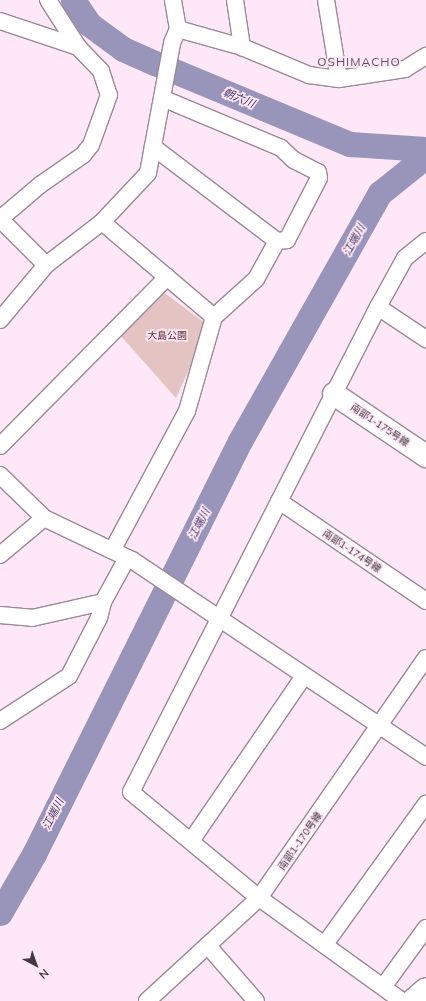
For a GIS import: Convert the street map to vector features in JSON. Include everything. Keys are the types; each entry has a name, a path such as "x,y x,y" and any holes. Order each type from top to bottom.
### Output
{"street":[{"path":"46,265 0,219 40,185 83,155 91,145 109,95 101,71 78,47 48,0"},
{"path":"0,320 46,265 102,222 148,173 175,36 173,0"},
{"path":"235,0 242,47"},
{"path":"326,0 339,79"},
{"path":"0,21 78,47"},
{"path":"175,36 242,47 309,75 339,79 405,69 426,56"},
{"path":"153,147 277,241 287,240 319,178 318,172 294,160 281,148 163,92"},
{"path":"102,222 214,317"},
{"path":"113,549 187,411 214,326 214,317 256,279 277,241"},
{"path":"402,1001 260,898 132,792 214,614 278,501 378,307 405,258 426,241"},
{"path":"0,446 166,277"},
{"path":"378,307 426,339"},
{"name":"南部1-175号線","path":"334,394 426,456"},
{"path":"0,475 44,518 113,549 141,566 426,757"},
{"name":"南部1-174号線","path":"278,501 426,601"},
{"path":"0,555 44,518"},
{"path":"0,721 69,676 99,618 103,602 126,558"},
{"path":"0,615 32,618 103,602"},
{"name":"南部1-170号線","path":"147,1001 260,898 426,658"},
{"path":"190,841 304,676"},
{"path":"325,944 426,804"},
{"path":"383,987 426,928"},
{"path":"208,946 256,1001"},
{"path":"412,1001 426,989"}],"green space":[{"name":"大島公園","path":"162,291 209,326 176,398 119,334"}],"waterway":[{"name":"朝六川","path":"73,0 89,24 123,49 155,63 350,144 426,149"},
{"name":"江端川","path":"0,913 34,854 240,441 380,193 426,156"}],"district":[{"name":"OSHIMACHO","path":"359,62"}]}
